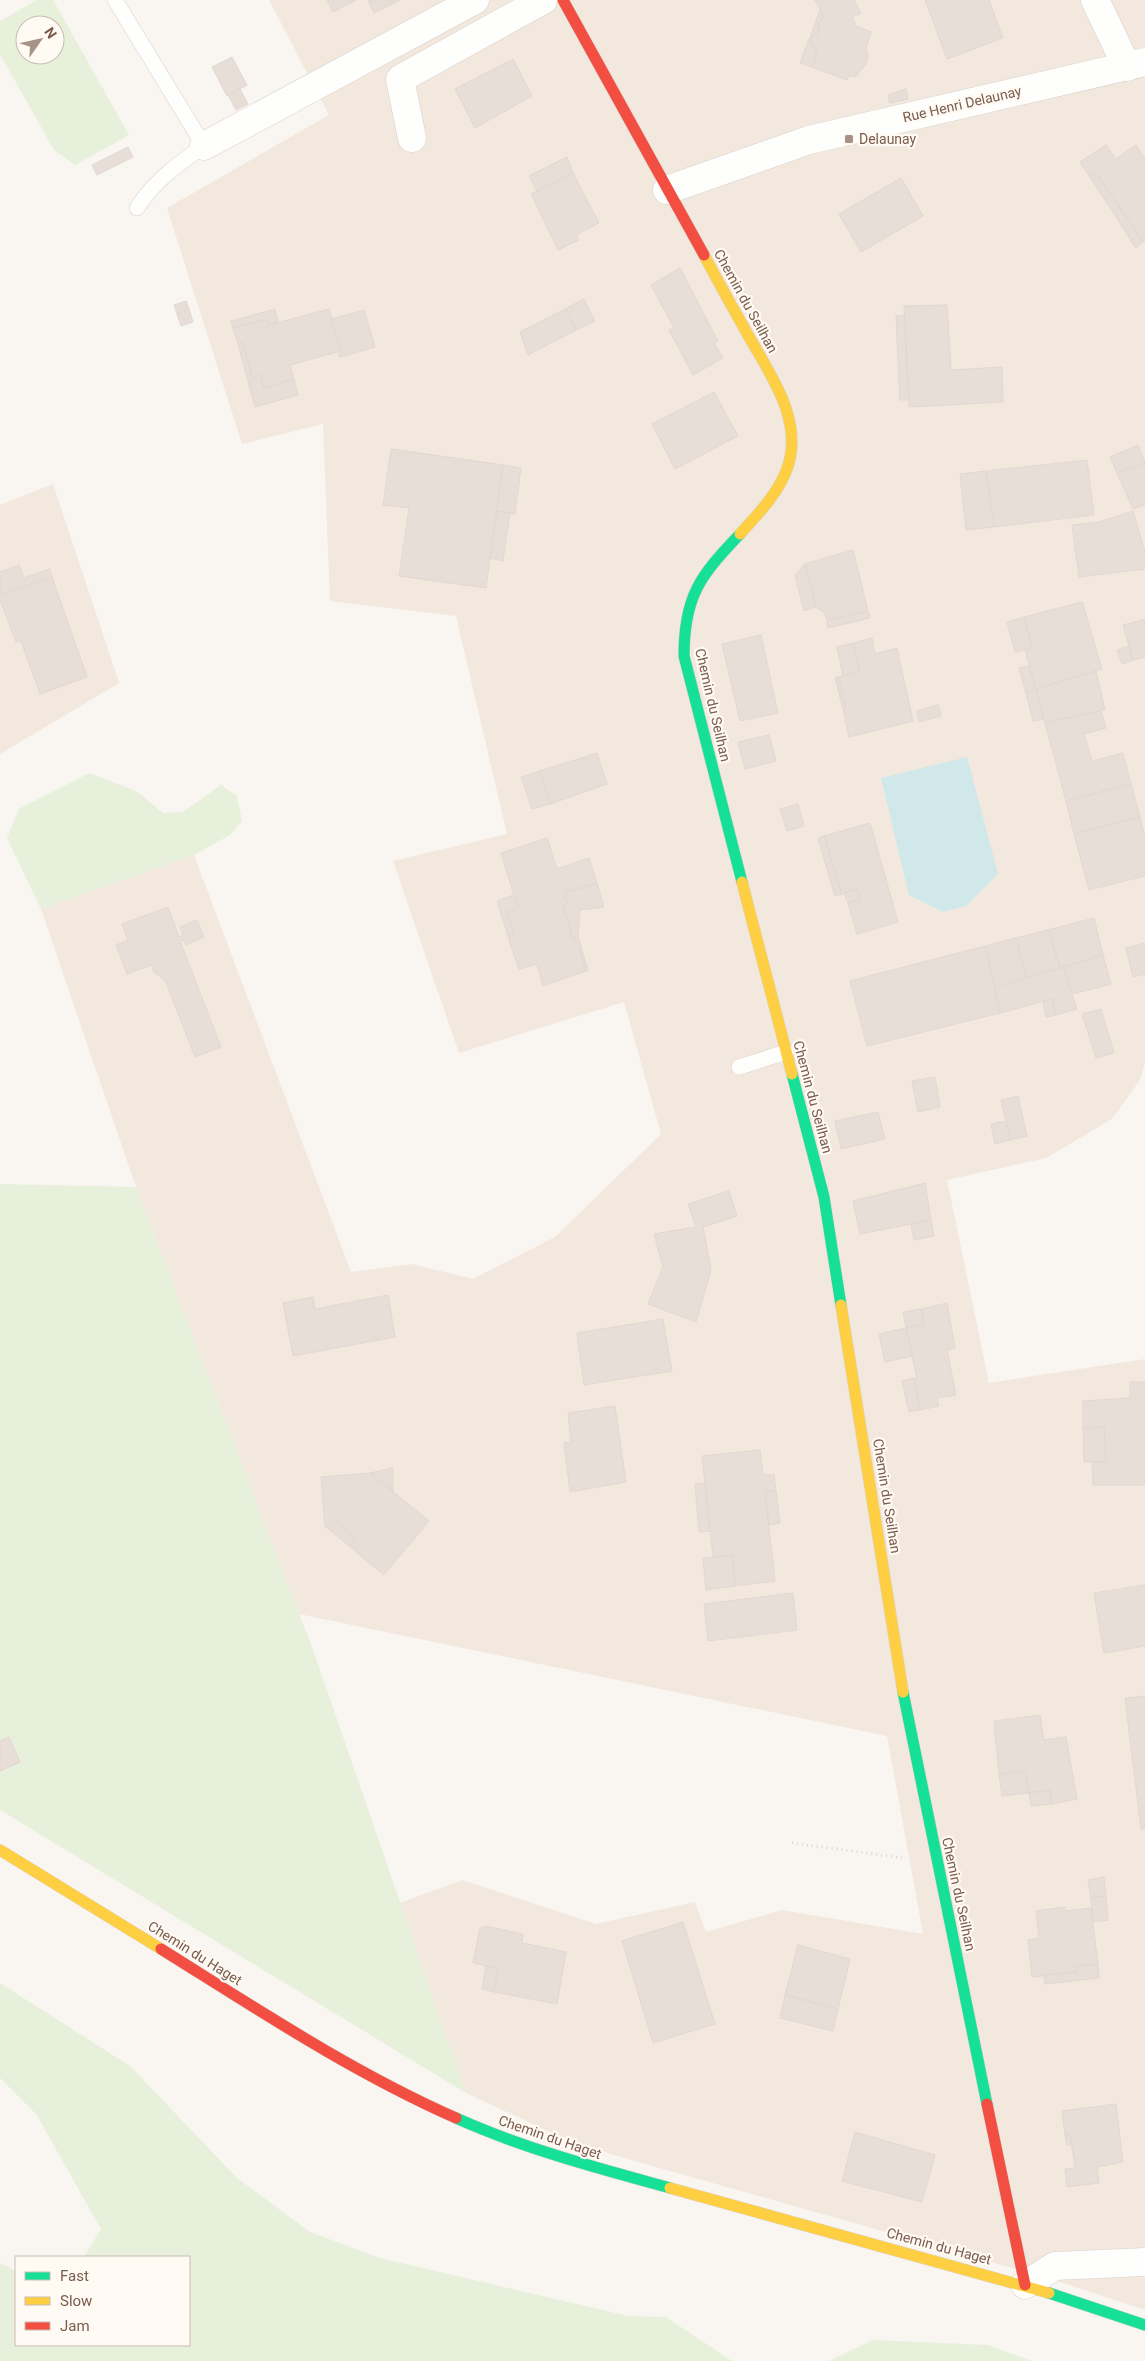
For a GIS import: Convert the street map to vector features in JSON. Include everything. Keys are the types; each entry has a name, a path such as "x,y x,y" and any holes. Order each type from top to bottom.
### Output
{"street":[{"path":"204,146 475,0"},
{"path":"412,138 400,79 542,0"},
{"name":"Chemin du Seilhan","path":"563,0 780,392 791,431 789,460 774,494 697,586 684,621 684,656 824,1198 908,1725 1025,2285"},
{"path":"1095,0 1136,64"},
{"name":"Rue Henri Delaunay","path":"667,190 809,140 1136,64"},
{"name":"Chemin du Haget","path":"0,1850 324,2050 427,2105 500,2137 564,2160 1025,2285 1145,2326"},
{"path":"1025,2285 1055,2266 1145,2262"}],"lane":[{"path":"115,0 204,146 176,166 148,190 137,208"},
{"path":"739,1067 786,1052"}],"path":[{"path":"792,1843 937,1862"}],"shaded area":[{"path":"269,0 1145,0 1145,1063 1140,1080 1112,1119 1046,1158 947,1180 989,1383 1145,1359 1145,2310 1048,2278 617,2156 554,2134 466,2093 400,1903 462,1880 596,1924 695,1902 706,1932 782,1910 923,1934 887,1736 299,1614 136,1187 41,909 194,855 351,1272 412,1264 473,1279 555,1237 661,1134 624,1002 459,1053 393,861 507,834 456,616 330,601 323,424 242,444 167,208 329,115"},
{"path":"53,484 119,683 0,754 0,505"}],"green space":[{"path":"37,0 53,0 61,15 15,15 15,65 65,65 65,21 129,135 75,165 54,150 0,54 0,21"},
{"path":"89,773 136,791 163,813 183,812 221,785 237,796 242,821 230,835 194,855 41,909 7,838 19,809"},
{"path":"0,1184 136,1187 313,1650 466,2093 0,1810"},
{"path":"0,1983 130,2066 237,2178 310,2232 380,2258 628,2316 666,2317 732,2361 0,2361 0,2263 15,2270 15,2346 190,2346 190,2256 85,2256 101,2229 36,2114 0,2078"},
{"path":"873,2340 988,2345 1032,2361 829,2361"}],"water":[{"path":"967,757 998,874 966,906 943,912 909,895 881,778"}],"building":[{"path":"327,0 356,0 333,12"},
{"path":"368,0 400,0 374,13"},
{"path":"815,0 854,0 861,13 852,17 856,26 871,32 866,48 868,56 866,64 855,77 849,75 847,80 812,67 817,54 809,39 818,34 819,23 824,17"},
{"path":"925,0 989,0 1003,38 947,59"},
{"path":"820,10 824,17 819,23 818,34 810,38"},
{"path":"809,39 817,54 812,67 800,63"},
{"path":"232,57 247,85 227,96 212,67"},
{"path":"513,59 532,96 475,128 455,89"},
{"path":"240,89 248,104 236,110 228,95"},
{"path":"906,89 908,99 890,103 888,95"},
{"path":"1106,145 1116,159 1136,145 1145,159 1145,241 1143,242 1096,173 1090,177 1080,162"},
{"path":"128,147 133,157 97,175 92,165"},
{"path":"567,157 573,173 537,191 529,176"},
{"path":"573,173 599,223 576,235 579,240 558,250 531,194"},
{"path":"1096,173 1143,242 1136,248 1090,177"},
{"path":"901,178 923,216 861,252 839,214"},
{"path":"680,268 718,341 714,343 723,358 693,375 669,330 674,328 651,285"},
{"path":"584,299 595,321 576,330 565,309"},
{"path":"186,301 189,309 177,314 174,305"},
{"path":"947,305 951,370 1002,367 1003,402 909,407 904,306"},
{"path":"189,309 193,322 181,326 177,314"},
{"path":"275,309 278,322 269,325 267,319 233,328 231,321"},
{"path":"329,309 341,351 290,365 294,379 264,388 260,375 252,377 243,343 238,344 233,328 267,319 269,325"},
{"path":"565,309 576,330 528,355 520,332"},
{"path":"364,310 375,347 340,357 339,351 341,351 331,319"},
{"path":"904,315 909,400 900,400 896,316"},
{"path":"243,343 252,377 260,375 264,388 294,379 298,395 255,407 238,344"},
{"path":"714,392 738,436 675,469 652,424"},
{"path":"1138,445 1145,462 1117,473 1110,457"},
{"path":"391,449 503,465 486,588 399,576 409,508 383,505"},
{"path":"1087,460 1094,515 994,527 986,471"},
{"path":"1145,462 1145,505 1133,509 1117,473"},
{"path":"503,465 521,468 515,514 497,511"},
{"path":"986,471 994,527 966,530 960,474"},
{"path":"497,511 510,513 503,561 490,558"},
{"path":"1133,511 1145,552 1145,569 1079,577 1072,525 1099,522"},
{"path":"853,550 868,611 827,620 825,613 816,607 805,564"},
{"path":"805,564 816,607 804,611 795,575"},
{"path":"19,565 24,578 50,569 52,577 0,595 0,572"},
{"path":"52,577 87,677 40,694 21,641 16,642 0,600 0,595"},
{"path":"1082,602 1102,669 1036,689 1025,650 1032,648 1024,617"},
{"path":"868,611 870,618 828,628 827,620"},
{"path":"1024,617 1032,648 1015,652 1007,622"},
{"path":"1145,619 1145,657 1133,660 1123,625"},
{"path":"761,635 778,713 740,721 722,644"},
{"path":"872,638 875,654 897,648 913,721 849,737 843,709 846,709 838,677 860,671 853,643"},
{"path":"853,643 860,671 843,676 837,647"},
{"path":"1129,646 1133,660 1122,664 1117,650"},
{"path":"1029,666 1036,689 1026,693 1019,668"},
{"path":"1096,671 1105,710 1045,723 1036,689"},
{"path":"838,677 846,709 843,709 835,678"},
{"path":"1036,689 1044,719 1033,721 1026,693"},
{"path":"938,705 941,716 919,722 917,711"},
{"path":"1101,711 1106,728 1084,734 1092,761 1123,753 1131,784 1066,801 1045,723"},
{"path":"769,735 776,761 745,769 738,742"},
{"path":"597,753 607,784 550,804 540,771"},
{"path":"540,771 550,804 532,809 521,777"},
{"path":"1131,784 1140,817 1074,834 1066,801"},
{"path":"798,804 804,826 787,831 780,809"},
{"path":"1140,817 1145,837 1145,876 1089,890 1074,834"},
{"path":"870,823 898,922 857,934 848,903 860,899 857,889 842,894 824,836"},
{"path":"824,836 842,894 835,896 818,838"},
{"path":"547,838 557,869 589,858 597,883 564,893 568,904 563,905 573,939 578,937 586,971 543,986 537,964 519,969 511,946 509,934 514,932 507,912 518,908 501,853"},
{"path":"597,883 604,907 580,910 578,937 573,939 563,905 568,904 564,893"},
{"path":"857,889 860,899 848,903 844,893"},
{"path":"514,895 518,908 507,912 514,932 509,934 511,946 497,901"},
{"path":"168,907 179,937 183,935 180,927 197,920 204,937 186,945 184,940 180,941 221,1047 195,1057 165,980 154,972 152,965 127,974 116,945 128,940 122,924"},
{"path":"1094,918 1103,955 1060,968 1048,930"},
{"path":"1048,930 1060,968 1026,978 1016,938"},
{"path":"1016,938 1026,978 995,987 985,946"},
{"path":"1145,943 1145,974 1133,977 1126,948"},
{"path":"985,946 1000,1013 867,1046 850,981"},
{"path":"579,947 581,947 588,970 586,971"},
{"path":"1103,955 1111,984 1072,994 1063,967"},
{"path":"1063,967 1077,1009 1056,1015 1052,999 1000,1013 995,987"},
{"path":"1052,999 1056,1015 1046,1017 1043,1001"},
{"path":"1101,1009 1114,1053 1096,1058 1082,1014"},
{"path":"935,1077 940,1107 918,1112 912,1081"},
{"path":"1018,1096 1027,1136 1010,1140 1001,1100"},
{"path":"878,1112 885,1139 841,1149 835,1121"},
{"path":"1006,1121 1010,1140 995,1144 991,1124"},
{"path":"925,1183 931,1220 860,1234 853,1201"},
{"path":"729,1191 737,1216 703,1227 711,1270 696,1322 648,1304 663,1267 654,1234 696,1227 688,1204"},
{"path":"931,1220 934,1236 914,1240 911,1224"},
{"path":"388,1295 395,1337 293,1356 283,1303 313,1297 315,1309"},
{"path":"947,1303 955,1348 947,1350 956,1395 937,1398 939,1406 920,1410 914,1378 917,1378 906,1328 924,1324 921,1309"},
{"path":"921,1309 924,1324 906,1328 903,1312"},
{"path":"663,1319 672,1371 584,1385 577,1333"},
{"path":"906,1328 912,1356 885,1362 879,1334"},
{"path":"914,1378 920,1410 909,1412 902,1381"},
{"path":"1130,1382 1145,1382 1145,1485 1093,1485 1092,1461 1106,1462 1104,1427 1083,1428 1083,1401 1130,1398"},
{"path":"615,1406 626,1482 570,1492 564,1443 571,1442 568,1413"},
{"path":"1104,1427 1106,1462 1084,1462 1083,1428"},
{"path":"760,1450 763,1475 774,1475 776,1491 765,1492 775,1581 735,1586 732,1555 713,1557 702,1456"},
{"path":"393,1468 393,1491 370,1473"},
{"path":"370,1473 429,1521 384,1575 349,1546 356,1538 336,1521 325,1526 321,1477"},
{"path":"705,1483 710,1531 699,1532 695,1484"},
{"path":"776,1491 780,1523 769,1525 765,1492"},
{"path":"336,1521 356,1538 349,1546 325,1526"},
{"path":"732,1555 735,1586 706,1590 703,1558"},
{"path":"1145,1585 1145,1646 1104,1653 1094,1593"},
{"path":"793,1593 797,1630 708,1641 704,1604"},
{"path":"1145,1696 1145,1829 1141,1829 1125,1698"},
{"path":"1040,1715 1044,1740 1066,1737 1077,1799 1052,1804 1050,1790 1029,1793 1025,1771 999,1774 994,1721"},
{"path":"9,1737 20,1762 0,1771 0,1741"},
{"path":"1025,1771 1029,1793 1002,1796 999,1774"},
{"path":"1050,1790 1052,1804 1031,1806 1029,1793"},
{"path":"1104,1877 1106,1896 1091,1898 1088,1880"},
{"path":"1106,1896 1108,1920 1093,1922 1091,1898"},
{"path":"1065,1907 1066,1911 1091,1908 1098,1964 1076,1966 1076,1972 1032,1977 1028,1940 1039,1938 1036,1911"},
{"path":"683,1922 715,2024 653,2043 622,1941"},
{"path":"485,1926 523,1934 522,1943 566,1952 557,2004 494,1992 498,1968 473,1963 480,1928"},
{"path":"798,1945 850,1959 838,2009 785,1995"},
{"path":"1098,1964 1099,1978 1045,1984 1044,1975 1076,1972 1076,1966"},
{"path":"486,1966 498,1968 494,1992 482,1989"},
{"path":"785,1995 838,2009 833,2031 780,2018"},
{"path":"1116,2104 1123,2162 1097,2167 1099,2183 1067,2187 1065,2169 1075,2168 1070,2134 1065,2135 1062,2111"},
{"path":"855,2132 935,2155 922,2202 842,2181"},
{"path":"1070,2134 1072,2145 1067,2145 1065,2135"}],"traffic: fast":[{"path":"740,534 714,562 697,588 687,618 684,656 742,882"},
{"path":"792,1074 824,1197 841,1305"},
{"path":"903,1692 987,2104"},
{"path":"456,2118 535,2148 670,2188"},
{"path":"1049,2293 1145,2325"}],"traffic: slow":[{"path":"704,255 774,381 788,414 791,431 791,448 784,476 767,503 740,534"},
{"path":"742,882 792,1074"},
{"path":"841,1305 903,1692"},
{"path":"0,1850 161,1949"},
{"path":"670,2188 1049,2293"}],"traffic: jam":[{"path":"563,0 704,255"},
{"path":"161,1949 269,2017 342,2060 417,2100 456,2118"},
{"path":"987,2104 1025,2285"}],"place":[{"name":"Delaunay","path":"849,139"}]}
